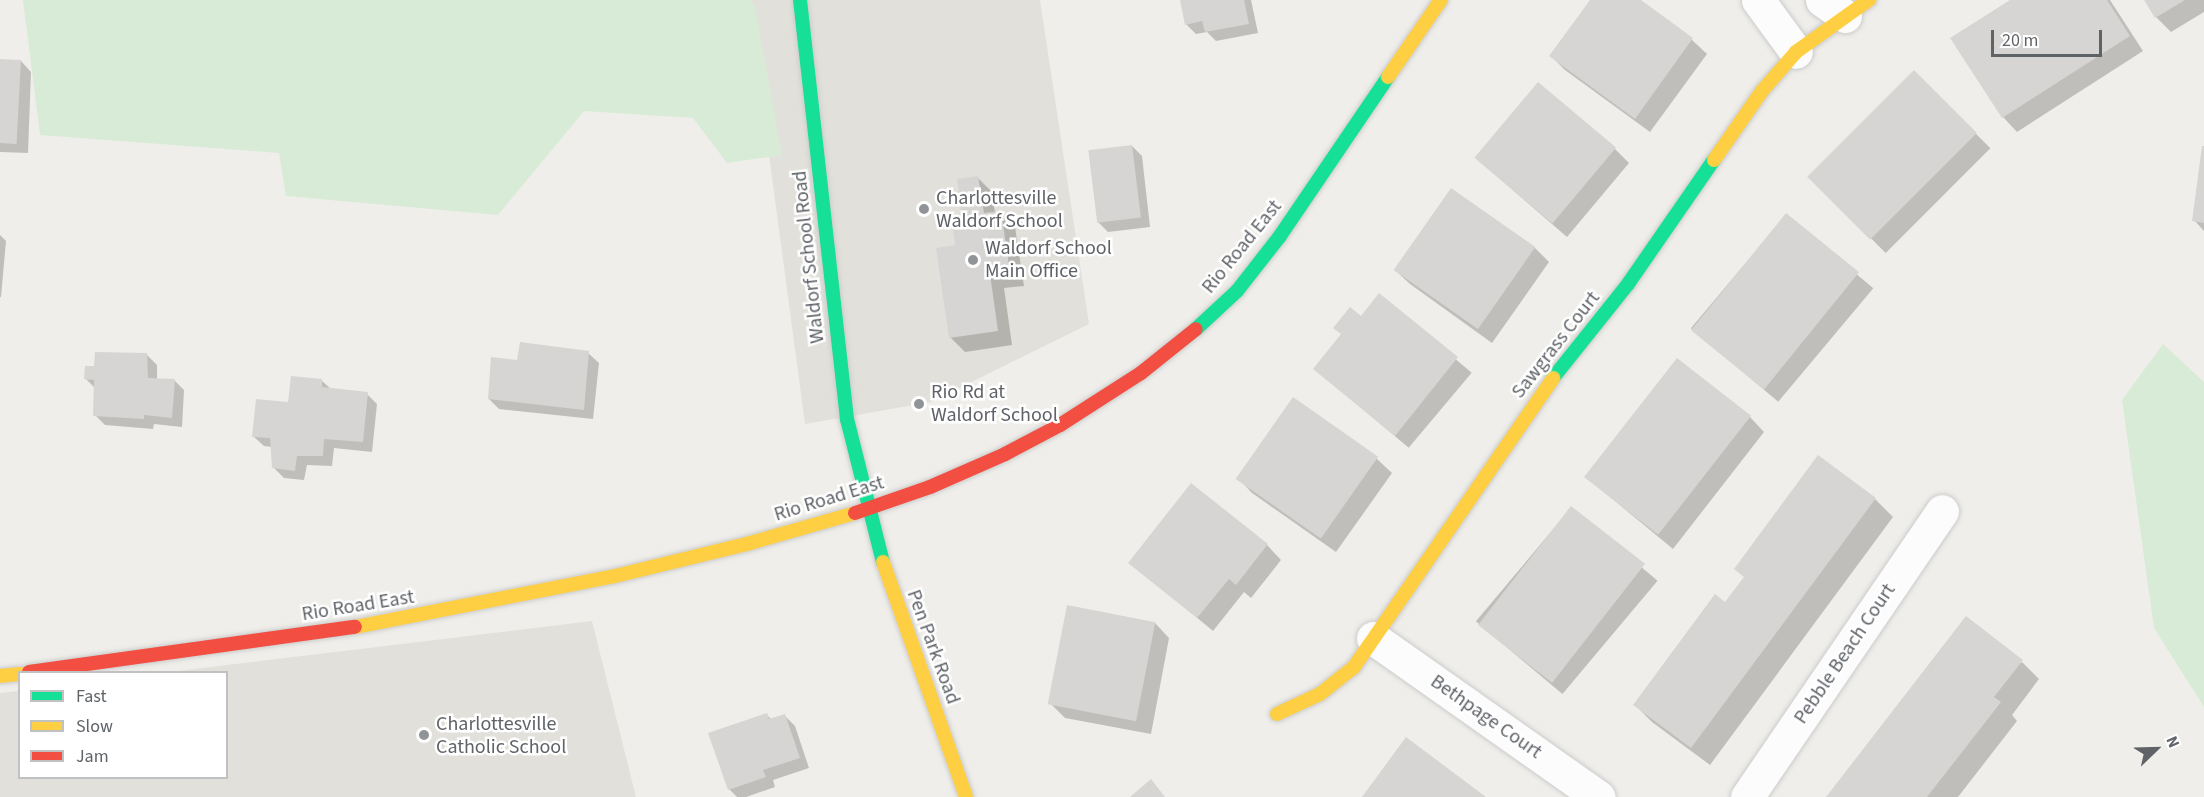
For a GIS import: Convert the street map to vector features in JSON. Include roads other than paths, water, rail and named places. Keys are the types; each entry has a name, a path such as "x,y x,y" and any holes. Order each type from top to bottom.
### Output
{"street":[{"name":"Waldorf School Road","path":"800,0 847,419 868,509"},
{"name":"Rio Road East","path":"36,671 375,624 483,604 638,571 750,543 868,509 958,476 1060,425 1141,373 1186,338 1237,291 1280,236 1441,0"},
{"path":"1758,0 1796,52"},
{"name":"Sawgrass Court","path":"1277,714 1320,694 1354,667 1572,349 1628,284 1762,92 1796,52 1845,5"},
{"name":"Pen Park Road","path":"868,509 887,576 966,797"},
{"name":"Pebble Beach Court","path":"1747,797 1942,511"},
{"name":"Bethpage Court","path":"1374,638 1598,797"},
{"path":"0,676 18,674"}],"place":[{"name":"Charlottesville Waldorf School","path":"924,209"},
{"name":"Waldorf School Main Office","path":"973,260"},
{"name":"Rio Rd at Waldorf School","path":"919,404"},
{"name":"Charlottesville Catholic School","path":"424,735"}]}
